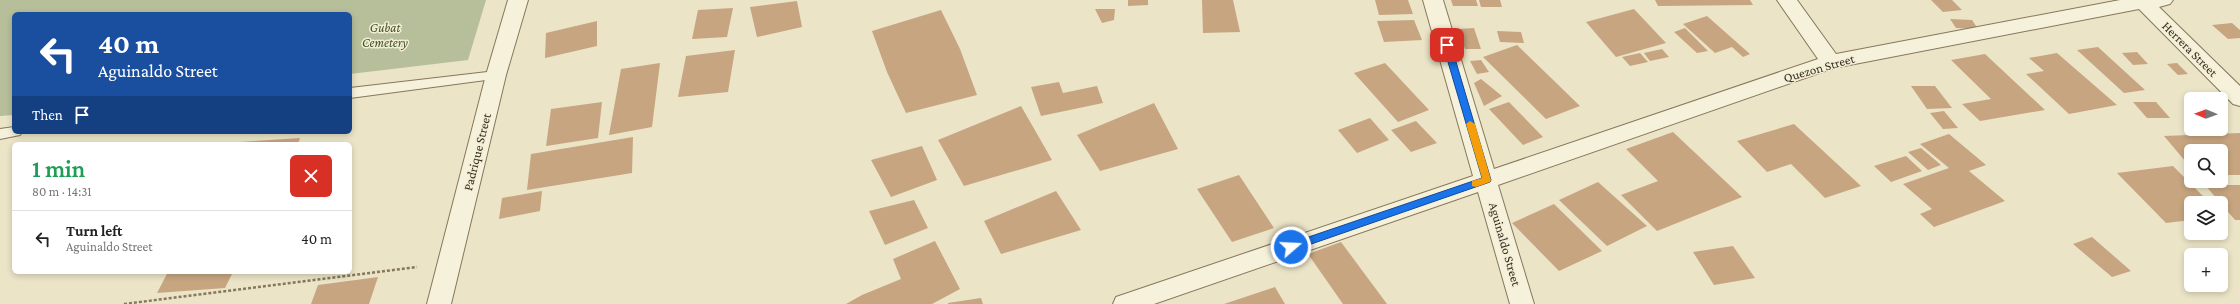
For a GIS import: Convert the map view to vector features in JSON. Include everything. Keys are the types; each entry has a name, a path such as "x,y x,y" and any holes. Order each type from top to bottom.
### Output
{"street":[{"name":"Padrique Street","path":"439,304 496,75 518,0"},
{"name":"Aguinaldo Street","path":"1433,0 1487,180 1522,304"},
{"path":"1787,0 1831,62"},
{"name":"Quezon Street","path":"1125,304 1831,62 2141,1 2163,0"},
{"name":"Herrera Street","path":"2141,1 2240,99"}],"lane":[{"path":"352,92 496,75"},
{"path":"0,134 12,132"}],"path":[{"path":"124,304 449,262"}],"green space":[{"name":"Gubat Cemetery","path":"0,0 486,0 468,60 352,74 352,12 12,12 12,115 0,116"}],"building":[{"path":"1128,0 1148,0 1148,5 1128,6"},
{"path":"1202,0 1233,0 1240,32 1203,33"},
{"path":"1375,0 1408,0 1413,14 1379,15"},
{"path":"1451,0 1476,0 1478,6 1453,6"},
{"path":"1479,0 1500,0 1502,7 1481,7"},
{"path":"1655,0 1750,0 1753,5 1658,6"},
{"path":"1931,0 1952,0 1962,10 1943,12"},
{"path":"797,1 802,27 757,37 750,7"},
{"path":"733,8 727,37 692,39 698,10"},
{"path":"1095,9 1115,9 1114,20 1102,23"},
{"path":"1634,9 1666,43 1616,57 1586,22"},
{"path":"941,10 960,49 977,95 906,113 887,72 872,31"},
{"path":"1707,16 1750,54 1743,57 1732,47 1715,53 1683,24"},
{"path":"1950,19 1972,20 1978,29 1956,28"},
{"path":"1414,20 1422,40 1384,42 1377,21"},
{"path":"597,21 597,46 545,58 546,33"},
{"path":"2232,23 2240,30 2240,38 2228,39 2212,25"},
{"path":"1474,28 1481,49 1465,49 1458,29"},
{"path":"1685,28 1708,51 1697,53 1674,32"},
{"path":"1497,31 1521,32 1524,43 1500,42"},
{"path":"1517,45 1580,106 1546,119 1483,57"},
{"path":"2098,47 2145,90 2124,93 2077,50"},
{"path":"1662,49 1669,57 1650,61 1644,53"},
{"path":"735,50 728,92 678,97 686,56"},
{"path":"2137,52 2148,64 2133,65 2122,53"},
{"path":"1640,53 1648,62 1630,66 1622,57"},
{"path":"2057,53 2117,105 2069,114 2026,74 2044,71 2029,58"},
{"path":"1985,54 2045,110 1980,121 1962,104 1991,99 1951,60"},
{"path":"1481,60 1489,72 1477,74 1470,61"},
{"path":"660,63 652,127 609,135 621,69"},
{"path":"1385,63 1429,110 1398,122 1354,73"},
{"path":"2177,63 2188,74 2178,75 2167,64"},
{"path":"1481,79 1502,96 1484,106 1474,83"},
{"path":"1059,82 1063,93 1097,86 1103,103 1041,116 1031,87"},
{"path":"1911,86 1935,86 1952,108 1927,109"},
{"path":"602,102 598,138 546,146 551,109"},
{"path":"1509,102 1543,137 1523,145 1489,109"},
{"path":"2133,102 2156,102 2170,118 2147,118"},
{"path":"1154,103 1178,149 1100,171 1077,135"},
{"path":"1021,106 1052,160 964,186 938,140"},
{"path":"1944,111 1958,128 1943,129 1930,113"},
{"path":"1370,118 1389,140 1357,153 1338,130"},
{"path":"1416,121 1437,143 1411,152 1391,130"},
{"path":"1794,124 1861,186 1825,198 1791,164 1767,172 1737,141"},
{"path":"1673,132 1742,197 1657,231 1621,195 1658,181 1626,149"},
{"path":"2228,133 2240,133 2240,175 2228,175 2228,144 2184,144 2184,160 2164,136 2228,136"},
{"path":"1949,134 1986,165 1969,171 2005,201 1934,227 1920,214 1932,209 1903,184 1949,168 1920,144"},
{"path":"633,137 632,173 527,190 531,154"},
{"path":"300,138 299,142 239,142"},
{"path":"922,146 937,180 891,197 871,160"},
{"path":"1921,148 1941,165 1928,170 1908,152"},
{"path":"1906,156 1922,171 1891,182 1874,166"},
{"path":"2173,166 2184,177 2184,188 2195,188 2203,196 2184,196 2184,221 2166,223 2117,173"},
{"path":"1239,175 1274,228 1232,242 1197,189"},
{"path":"1598,182 1647,226 1607,246 1559,200"},
{"path":"2228,185 2240,185 2240,220 2235,220 2228,212 2228,196 2214,196 2208,188 2228,188"},
{"path":"542,191 540,211 499,219 502,198"},
{"path":"1056,191 1081,230 1001,254 984,221"},
{"path":"914,200 928,228 885,245 869,211"},
{"path":"1554,204 1602,251 1559,271 1512,223"},
{"path":"2092,237 2131,271 2112,277 2073,244"},
{"path":"935,241 960,289 932,304 846,304 862,295 901,279 893,259"},
{"path":"1341,242 1387,304 1343,304 1308,254"},
{"path":"1733,246 1755,278 1714,285 1693,252"},
{"path":"167,274 232,274 225,288 157,293"},
{"path":"378,277 369,304 311,304 318,285"},
{"path":"1275,287 1285,304 1224,304"},
{"path":"981,298 983,304 948,304 948,303"}],"slow traffic":[{"path":"1470,124 1487,180 1476,184"}],"route":[{"path":"1291,247 1487,180 1447,45"}]}
